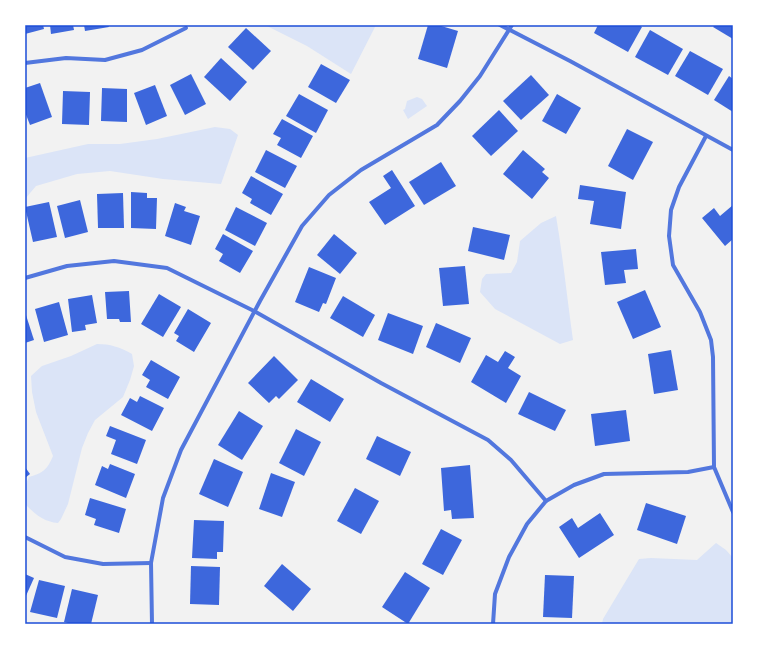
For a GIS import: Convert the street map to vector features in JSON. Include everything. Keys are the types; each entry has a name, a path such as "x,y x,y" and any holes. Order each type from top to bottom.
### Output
{"street":[{"path":"500,25 570,61 733,150"},
{"path":"152,624 151,562 163,498 181,450 254,312 302,226 329,195 361,170 437,125 460,101 480,76 512,25"},
{"path":"25,62 66,58 105,60 142,50 186,28"},
{"path":"706,136 679,187 671,210 669,236 673,265 700,312 711,340 713,357 714,467 733,512"},
{"path":"25,278 67,266 114,261 167,268 254,312 381,383 488,440 511,460 536,487 546,501"},
{"path":"493,624 495,594 509,557 527,524 546,501 574,486 604,474 688,472 714,467"},
{"path":"25,537 64,557 103,564 151,562"}],"shaded area":[{"path":"265,25 376,25 351,74 307,46"},
{"path":"417,97 422,99 427,106 408,119 403,110 405,109 407,101"},
{"path":"215,127 230,129 238,135 221,184 163,179 110,171 77,174 36,186 25,199 25,158 88,144 120,144 157,139"},
{"path":"556,216 573,340 560,344 495,309 480,292 482,279 486,274 511,273 517,262 520,241 541,223"},
{"path":"97,344 115,346 132,354 134,366 123,397 95,420 88,433 82,448 68,504 61,519 58,523 48,521 40,517 26,505 25,486 29,477 44,470 49,465 53,456 36,412 32,392 31,376 42,366 71,356"},
{"path":"716,543 726,550 733,558 733,624 602,624 603,619 639,559 651,558 697,560"}],"building":[{"path":"25,25 43,25 44,29 25,34"},
{"path":"50,25 73,25 74,30 51,34"},
{"path":"84,25 108,25 109,27 85,31"},
{"path":"428,25 438,25 458,31 447,68 418,59"},
{"path":"598,25 639,25 642,27 628,52 594,33"},
{"path":"715,25 733,25 733,39 713,27"},
{"path":"246,28 271,51 253,70 228,47"},
{"path":"650,30 683,49 668,75 635,57"},
{"path":"690,51 723,69 708,95 675,76"},
{"path":"221,58 247,82 230,101 204,77"},
{"path":"321,64 350,80 336,103 308,87"},
{"path":"191,74 206,104 185,115 170,85"},
{"path":"531,75 549,95 521,120 503,101"},
{"path":"729,76 733,79 733,112 714,100"},
{"path":"40,83 52,117 30,125 25,112 25,88"},
{"path":"155,85 167,116 146,125 134,93"},
{"path":"102,88 127,89 127,122 101,121"},
{"path":"63,91 90,92 89,125 62,124"},
{"path":"299,94 328,110 316,133 286,116"},
{"path":"557,94 581,108 566,134 542,121"},
{"path":"499,110 518,131 491,156 472,136"},
{"path":"282,119 313,136 301,158 277,145 281,138 273,134"},
{"path":"627,129 653,142 633,180 608,166"},
{"path":"266,150 297,166 285,188 255,172"},
{"path":"523,150 545,169 542,172 549,178 532,199 503,174"},
{"path":"441,162 456,186 424,205 409,182"},
{"path":"392,170 415,206 385,225 369,202 391,188 383,176"},
{"path":"251,176 283,194 271,215 250,203 252,199 242,193"},
{"path":"580,185 626,192 621,229 590,224 594,201 578,199"},
{"path":"131,192 147,193 147,198 157,198 156,229 131,228"},
{"path":"123,193 124,228 98,228 97,194"},
{"path":"80,200 88,232 65,238 57,206"},
{"path":"49,202 57,237 33,242 25,207"},
{"path":"175,203 186,207 184,211 200,216 191,245 165,236"},
{"path":"733,205 733,239 725,246 702,218 714,208 720,216"},
{"path":"236,207 267,223 255,246 225,230"},
{"path":"473,227 510,235 504,260 468,251"},
{"path":"223,234 253,251 240,273 219,261 223,254 215,249"},
{"path":"334,234 357,253 340,274 317,255"},
{"path":"636,249 638,269 624,270 626,283 605,285 601,252"},
{"path":"465,266 469,304 443,306 439,268"},
{"path":"309,267 336,278 326,304 323,303 319,312 295,302"},
{"path":"645,290 661,327 633,339 617,302"},
{"path":"129,291 131,322 120,322 119,319 107,319 105,292"},
{"path":"159,294 181,307 163,337 141,324"},
{"path":"92,295 97,323 85,325 86,330 72,332 68,299"},
{"path":"343,296 375,315 363,337 330,318"},
{"path":"59,302 68,335 44,342 35,309"},
{"path":"188,309 211,323 194,352 176,341 179,336 174,333"},
{"path":"25,312 34,340 25,343"},
{"path":"388,313 423,326 413,354 378,340"},
{"path":"436,323 471,338 460,363 426,347"},
{"path":"671,350 678,390 654,394 648,354"},
{"path":"505,351 515,357 508,368 521,376 506,403 471,382 486,355 498,362"},
{"path":"274,356 298,380 279,399 276,396 269,403 248,383"},
{"path":"151,360 180,377 168,399 146,387 150,380 142,375"},
{"path":"311,379 344,399 330,422 297,402"},
{"path":"529,392 566,410 555,431 518,414"},
{"path":"140,396 164,408 152,431 121,415 130,398 137,402"},
{"path":"626,410 630,441 595,446 591,414"},
{"path":"239,411 263,426 242,460 218,445"},
{"path":"110,426 146,440 137,464 111,454 116,440 106,436"},
{"path":"296,429 321,442 304,476 279,463"},
{"path":"377,436 411,452 400,476 366,459"},
{"path":"214,459 243,472 228,507 199,494"},
{"path":"110,464 135,474 126,498 95,485 102,466 108,469"},
{"path":"470,465 474,518 452,519 451,510 444,511 441,468"},
{"path":"25,467 30,474 25,478"},
{"path":"271,473 295,482 282,517 259,509"},
{"path":"355,488 379,501 361,534 337,521"},
{"path":"90,498 126,509 119,533 94,525 96,519 85,515"},
{"path":"646,503 686,516 677,544 637,530"},
{"path":"600,513 614,535 579,558 559,527 572,518 578,528"},
{"path":"194,520 224,521 223,552 217,552 217,559 192,558"},
{"path":"441,529 462,540 443,575 422,564"},
{"path":"282,564 311,589 293,611 264,586"},
{"path":"191,566 220,567 219,605 190,604"},
{"path":"405,572 430,588 408,624 382,607"},
{"path":"25,574 34,578 25,598"},
{"path":"545,575 574,576 572,618 543,617"},
{"path":"39,580 65,586 57,618 30,612"},
{"path":"72,589 98,595 91,624 72,624 64,622"}]}
